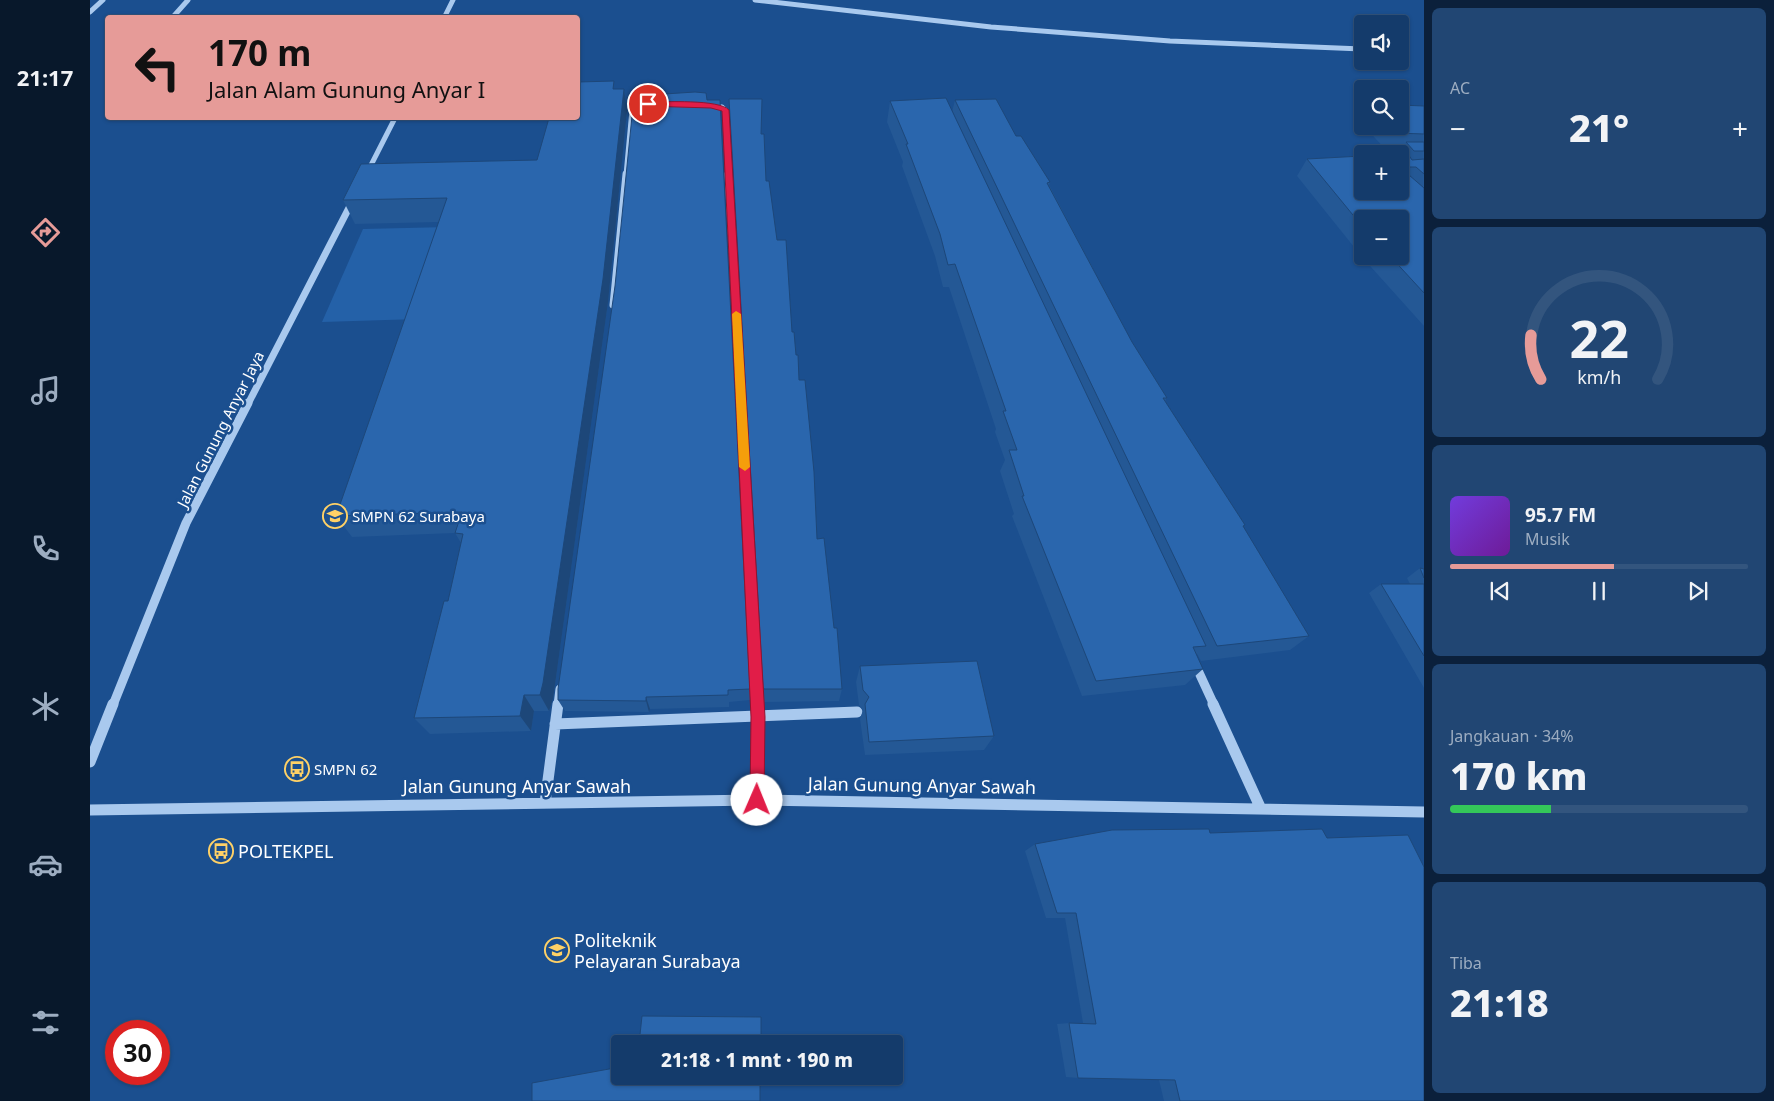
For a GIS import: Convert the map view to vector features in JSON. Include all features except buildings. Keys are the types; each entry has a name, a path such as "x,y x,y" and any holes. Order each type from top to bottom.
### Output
{"street":[{"path":"90,12 103,0"},
{"path":"175,15 188,0"},
{"path":"445,15 452,0"},
{"path":"755,0 991,27 1180,41 1354,49"},
{"path":"612,313 632,110 638,105 648,104"},
{"path":"702,105 722,107 725,110 758,717 757,800"},
{"path":"364,178 394,120"},
{"path":"1409,154 1424,154"},
{"name":"Jalan Gunung Anyar Jaya","path":"90,762 186,524 355,196"},
{"path":"1190,655 1261,809"},
{"path":"545,802 562,675"},
{"path":"555,724 856,712"},
{"name":"Jalan Gunung Anyar Sawah","path":"90,810 757,800 1424,812"}],"shaded area":[{"path":"449,227 418,319 322,322 363,229"}],"slow traffic":[{"path":"736,314 745,467"}],"place":[{"name":"SMPN 62 Surabaya","path":"335,516"},
{"name":"SMPN 62","path":"297,769"},
{"name":"POLTEKPEL","path":"221,851"},
{"name":"Politeknik Pelayaran Surabaya","path":"557,950"}],"route":[{"path":"648,104 711,106 722,107 725,110 758,717 757,800"}]}
